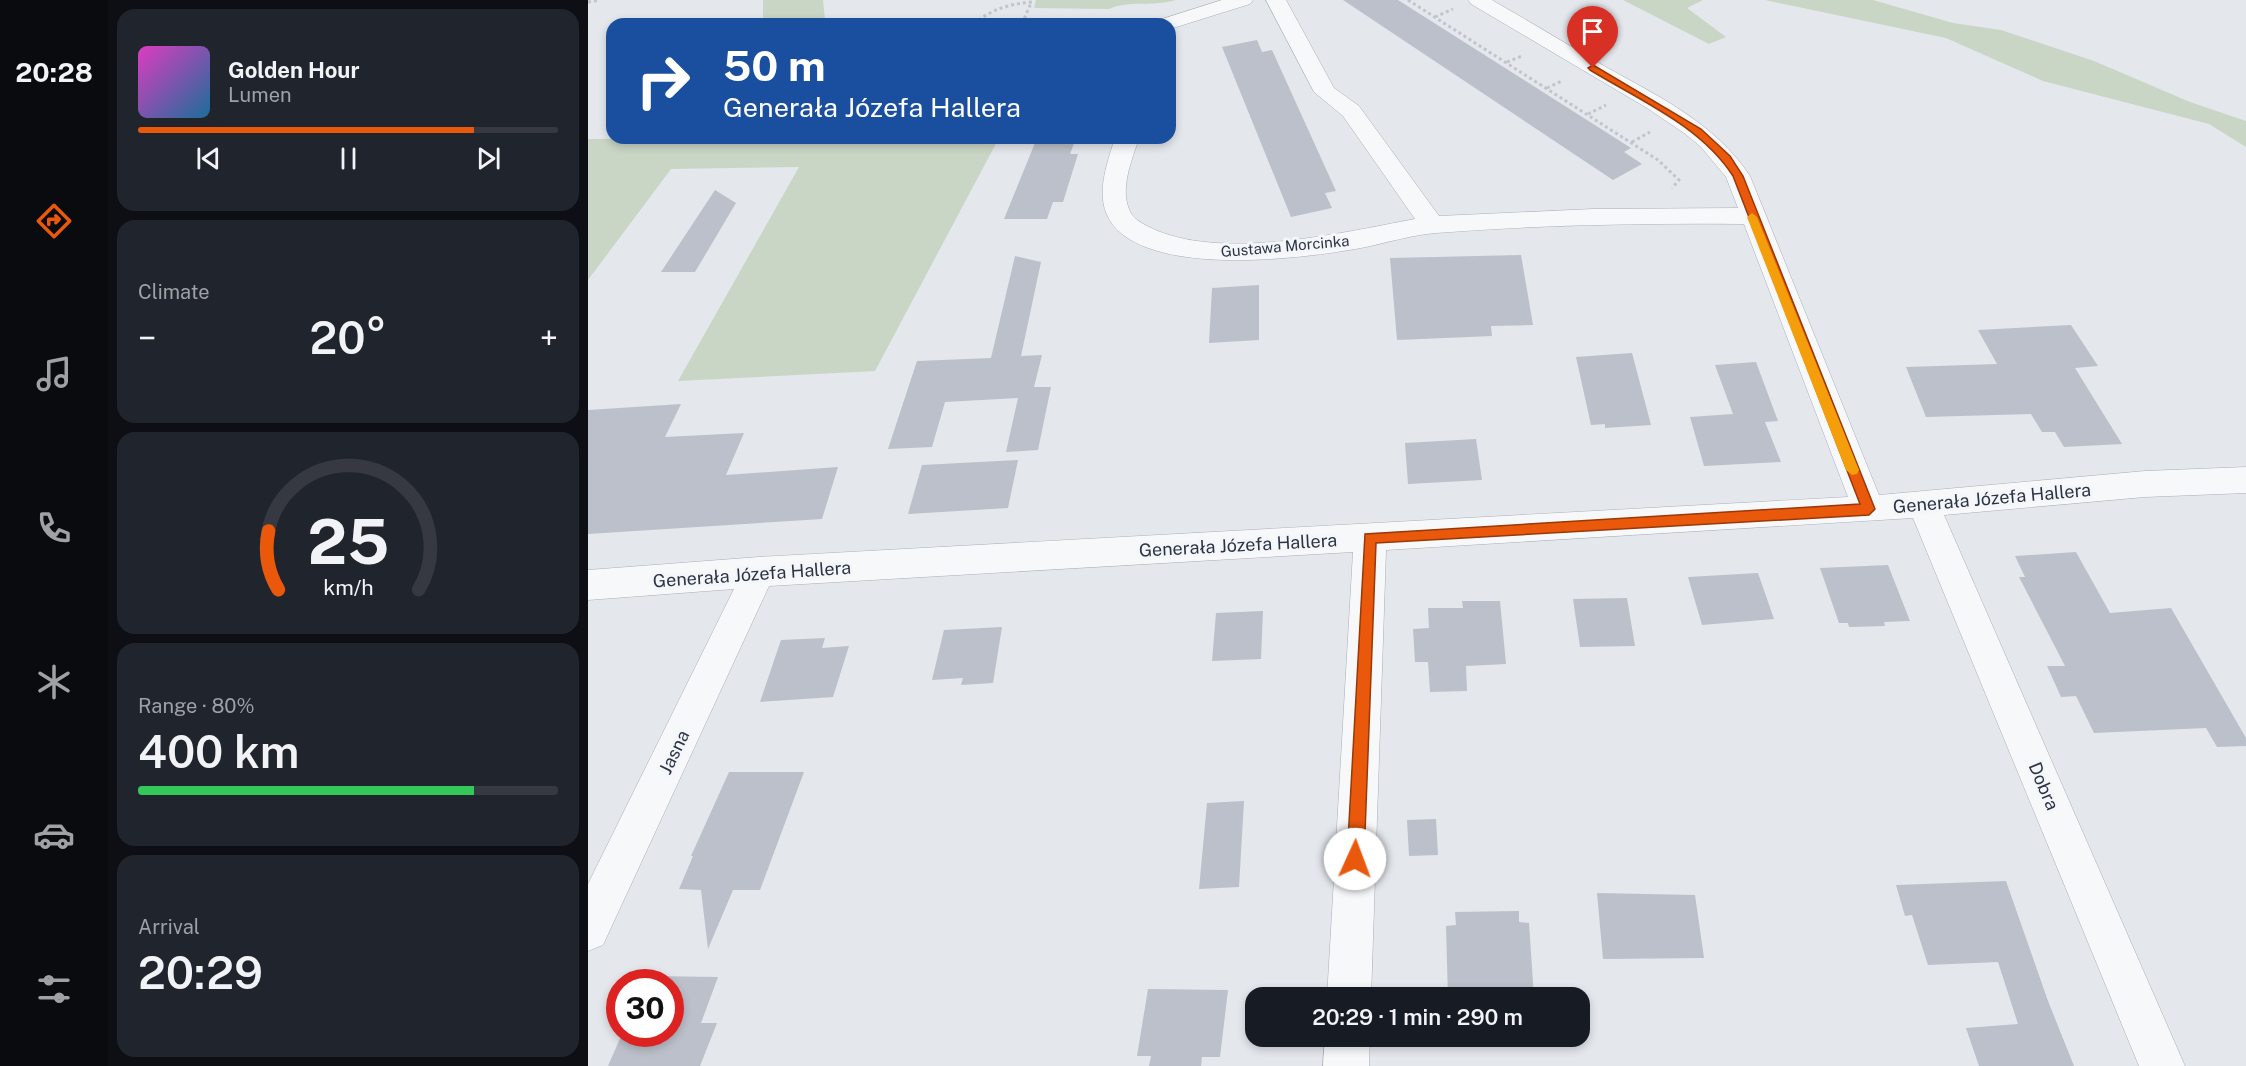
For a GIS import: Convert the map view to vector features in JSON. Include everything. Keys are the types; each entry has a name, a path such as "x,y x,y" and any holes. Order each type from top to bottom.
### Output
{"street":[{"path":"1176,21 1243,0"},
{"path":"1276,0 1325,92 1351,111 1432,225"},
{"path":"1478,0 1698,131 1726,158 1738,176 1751,216 1869,509"},
{"name":"Gustawa Morcinka","path":"1125,144 1113,187 1113,200 1120,218 1132,230 1153,239 1185,248 1214,252 1247,252 1350,241 1432,225 1751,216"},
{"name":"Generała Józefa Hallera","path":"588,585 759,572 1924,506 2145,484 2246,480"},
{"name":"Dobra","path":"1924,506 2162,1066"},
{"path":"1350,987 1370,538"},
{"name":"Jasna","path":"588,930 759,572"},
{"path":"1346,1066 1347,1047"}],"path":[{"path":"588,2 600,0"},
{"path":"1408,0 1658,160 1679,180 1656,207 1658,217"},
{"path":"980,18 984,14 1013,4 1032,1"},
{"path":"1025,18 1032,1"}],"green space":[{"path":"763,0 823,0 825,18 763,18"},
{"path":"1036,0 1176,0 1117,6 1109,9 1034,8"},
{"path":"1623,0 1703,0 1687,8 1726,37 1709,44"},
{"path":"1765,0 1873,0 1953,23 2001,30 2094,61 2190,102 2246,121 2246,147 2209,124 2043,81 1946,38"},
{"path":"588,139 606,139 606,144 996,144 875,371 678,381 799,167 671,169 588,280"}],"building":[{"path":"1343,0 1398,0 1631,148 1624,152 1642,164 1613,180"},
{"path":"1257,40 1262,52 1272,50 1336,191 1325,193 1332,208 1291,217 1222,47"},
{"path":"1035,144 1074,144 1070,154 1078,154 1063,202 1053,202 1047,219 1004,219"},
{"path":"715,190 736,203 695,272 661,272"},
{"path":"1521,255 1533,325 1491,326 1492,336 1397,340 1390,258"},
{"path":"1015,256 1041,262 1021,356 1042,355 1034,387 1051,387 1038,450 1006,452 1018,398 945,402 932,447 888,449 917,361 991,358"},
{"path":"1259,285 1259,340 1209,343 1212,288"},
{"path":"2071,325 2098,366 2075,368 2122,444 2064,447 2055,432 2042,432 2031,414 1926,417 1906,367 1997,364 1978,330"},
{"path":"1632,353 1651,425 1605,428 1605,424 1591,425 1576,357"},
{"path":"1756,362 1778,421 1765,422 1781,462 1704,466 1690,417 1733,414 1715,365"},
{"path":"681,404 665,437 744,433 726,475 838,467 822,519 588,534 588,410"},
{"path":"1476,439 1482,480 1408,484 1405,443"},
{"path":"1018,460 1008,508 908,514 922,465"},
{"path":"2076,552 2110,613 2171,608 2246,738 2246,746 2217,747 2206,728 2094,733 2076,696 2061,697 2047,666 2065,666 2019,577 2025,577 2015,556"},
{"path":"1888,565 1910,621 1884,622 1885,626 1849,627 1848,623 1839,623 1820,568"},
{"path":"1758,573 1774,619 1702,625 1688,577"},
{"path":"1627,598 1635,646 1580,647 1573,599"},
{"path":"1462,601 1500,601 1506,664 1466,666 1467,691 1430,692 1428,662 1415,662 1413,629 1429,628 1428,608 1463,608"},
{"path":"1263,611 1261,659 1212,661 1216,613"},
{"path":"1002,627 993,683 961,685 963,678 932,680 944,630"},
{"path":"825,638 822,648 849,646 833,697 760,702 781,640"},
{"path":"729,772 804,772 760,890 733,890 708,949 701,890 679,889 693,856 691,856"},
{"path":"1244,801 1239,887 1199,889 1207,803"},
{"path":"1436,819 1438,855 1409,856 1407,820"},
{"path":"2006,881 2048,1001 2074,1066 1979,1066 1966,1028 2018,1024 1998,962 1928,965 1912,915 1905,916 1896,885"},
{"path":"1597,893 1695,895 1704,958 1603,959"},
{"path":"1519,911 1519,922 1529,923 1533,987 1448,987 1446,926 1456,925 1455,912"},
{"path":"684,976 718,977 701,1023 717,1023 700,1066 608,1066 616,1047 684,1047"},
{"path":"1148,989 1228,990 1220,1057 1202,1057 1201,1066 1149,1066 1151,1056 1137,1056"}],"slow traffic":[{"path":"1752,217 1852,470"}],"route":[{"path":"1355,859 1370,538 1869,509 1751,216 1738,176 1726,158 1698,131 1593,68"}]}
